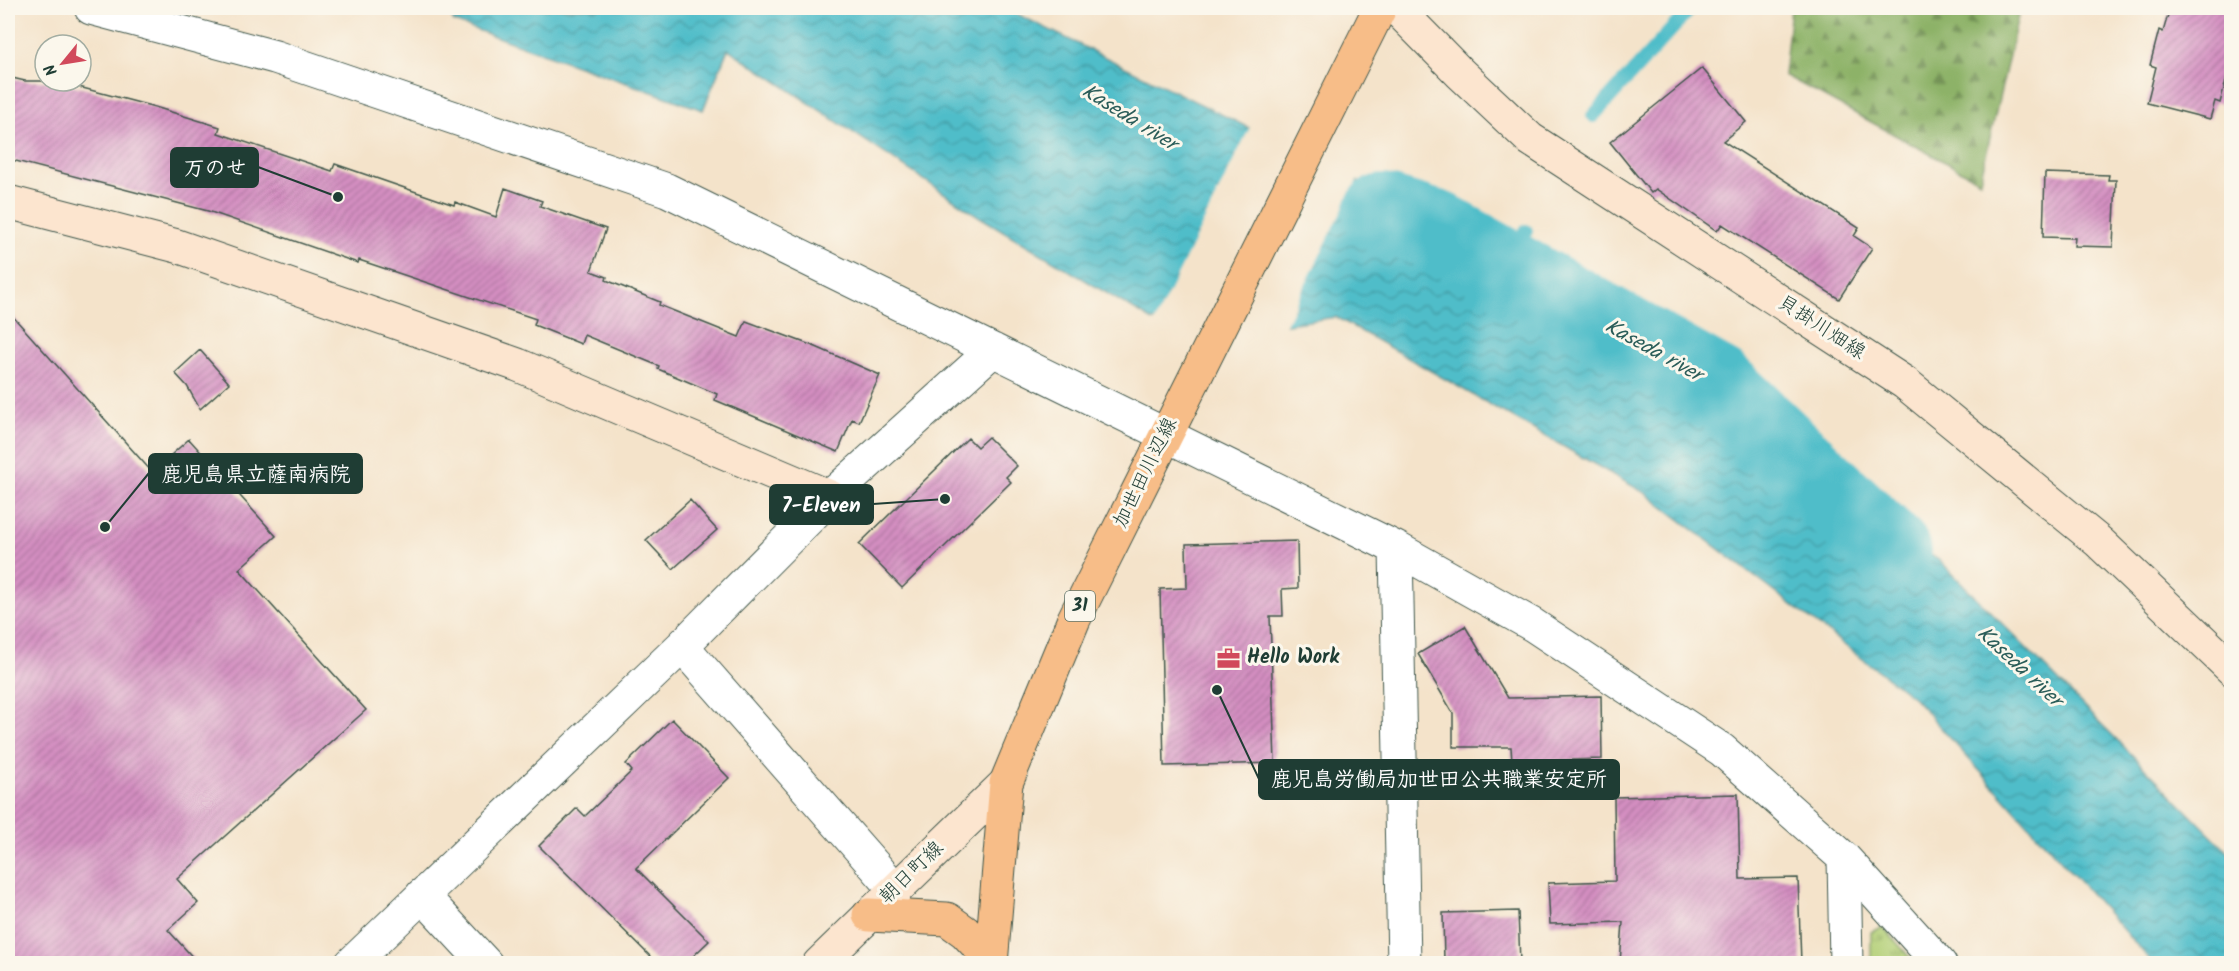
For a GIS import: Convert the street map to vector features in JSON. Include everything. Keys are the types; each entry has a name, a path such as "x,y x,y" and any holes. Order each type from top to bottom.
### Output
{"main road":[{"name":"加世田川辺線","path":"991,962 1006,783 1074,619 1380,8"},
{"path":"869,915 947,919 965,932 991,962"}],"street":[{"path":"91,8 275,57 667,190 1396,548 1533,625 1722,750 1844,858 1940,963"},
{"name":"貝掛川畑線","path":"1396,8 1530,139 1905,383 2099,542 2232,669"},
{"path":"8,202 177,246 518,365 830,497"},
{"path":"351,963 682,646 830,497 993,351"},
{"path":"1396,548 1404,963"},
{"path":"682,646 895,889"},
{"name":"朝日町線","path":"819,963 1006,783"},
{"path":"1844,858 1846,963"},
{"path":"422,895 486,963"}],"green space":[{"path":"1791,8 2020,8 1980,181 1784,75"},
{"path":"1883,927 1915,963 1871,963 1871,932"}],"water":[{"path":"447,8 1005,8 1406,205 1940,561 2231,855 2231,963 2153,963 1914,698 1645,493 1336,317 1183,339 980,217 728,49 703,110 454,22"}],"pier":[{"path":"1251,125 1358,178 1284,328 1181,342 1153,325"}],"building":[{"path":"2170,8 2232,8 2232,58 2220,103 2215,101 2210,119 2147,103 2156,67 2150,65 2159,30 2163,32"},
{"path":"1702,68 1746,122 1723,141 1859,228 1854,236 1872,248 1839,299 1722,224 1717,231 1656,189 1651,193 1610,142"},
{"path":"8,77 33,81 33,93 93,93 93,91 155,107 220,127 218,133 332,171 335,164 496,217 505,188 542,201 540,206 606,229 591,271 607,277 606,280 660,302 659,305 739,337 746,321 816,347 880,375 859,422 852,419 838,452 715,400 717,394 658,369 659,366 584,335 581,344 534,325 536,319 359,260 358,263 208,211 8,159"},
{"path":"2045,173 2109,175 2108,180 2116,180 2113,247 2074,246 2075,238 2043,237"},
{"path":"8,311 152,472 189,439 276,536 239,569 366,710 177,879 198,903 168,930 198,963 8,963"},
{"path":"200,350 229,383 200,409 187,386 175,373"},
{"path":"988,437 1017,466 1006,477 1011,482 902,588 859,544 968,438 977,447"},
{"path":"690,500 717,530 673,569 646,540"},
{"path":"1297,541 1298,588 1282,589 1283,616 1270,616 1275,763 1164,766 1160,589 1187,588 1186,544"},
{"path":"1465,626 1508,698 1601,696 1602,759 1512,762 1511,747 1453,747 1453,713 1418,654"},
{"path":"672,719 729,778 636,868 709,941 686,963 657,963 539,846 577,808 585,816 632,771 626,764"},
{"path":"1738,794 1740,879 1798,878 1801,963 1620,963 1623,922 1550,924 1548,883 1615,881 1614,797"},
{"path":"1518,911 1520,963 1444,963 1443,913"}],"waterway":[{"path":"1593,116 1691,8"},
{"name":"Kaseda river","path":"1383,214 1436,230 1718,387 1892,552"},
{"path":"1504,268 1526,231"}],"place":[{"name":"万のせ","path":"338,197"},
{"name":"7-Eleven","path":"945,499"},
{"name":"鹿児島県立薩南病院","path":"105,527"},
{"name":"Hello Work","path":"1229,658"},
{"name":"鹿児島労働局加世田公共職業安定所","path":"1217,690"}]}
